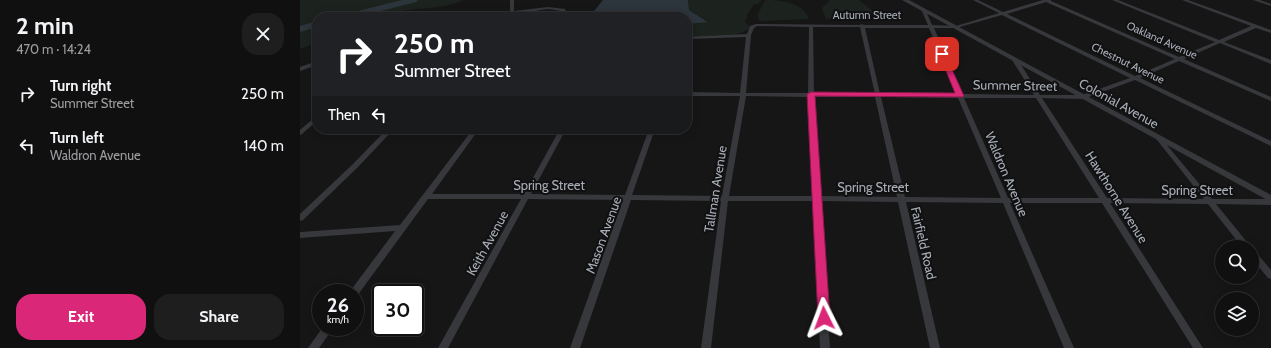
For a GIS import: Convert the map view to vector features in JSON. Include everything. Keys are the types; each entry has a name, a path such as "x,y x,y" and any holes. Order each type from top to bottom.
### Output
{"street":[{"path":"512,0 512,12"},
{"name":"Colonial Avenue","path":"905,0 1271,198"},
{"name":"Chestnut Avenue","path":"975,0 1271,144"},
{"name":"Autumn Street","path":"692,38 749,34 752,27 756,25 956,27 1047,0"},
{"name":"Oakland Avenue","path":"1047,0 1271,99"},
{"path":"1114,0 1271,62"},
{"path":"1184,0 1271,32"},
{"path":"1255,0 1271,5"},
{"path":"519,12 548,8 563,10 564,12"},
{"name":"Waldron Avenue","path":"923,9 1069,348"},
{"path":"811,25 811,94 825,348"},
{"name":"Fairfield Road","path":"862,25 935,348"},
{"name":"Summer Street","path":"692,94 1083,97 1135,78 1256,26"},
{"name":"Tallman Avenue","path":"706,348 725,198 743,95 749,34"},
{"name":"Hawthorne Avenue","path":"1015,60 1198,348"},
{"path":"300,69 312,65"},
{"path":"300,133 312,122"},
{"path":"300,218 355,166 385,134"},
{"path":"361,284 472,134"},
{"name":"Keith Avenue","path":"444,348 560,134"},
{"name":"Mason Avenue","path":"575,348 650,134"},
{"path":"1160,138 1241,240"},
{"name":"Spring Street","path":"427,196 1271,202"},
{"path":"300,235 403,228"},
{"path":"1259,261 1271,276"},
{"path":"313,348 322,336"}],"shaded area":[{"path":"300,0 463,0 443,6 402,12 312,12 312,45 300,49"},
{"path":"603,0 688,0 689,10 708,22 692,24 692,12 592,12"},
{"path":"688,0 762,0 758,4 754,4 746,17 749,16 745,22 751,28 744,32 728,36 692,38 692,23 708,21 689,10"},
{"path":"765,0 791,3 802,9 809,19 761,21 758,19 758,14"},
{"path":"830,0 859,0 874,12 867,15 826,19 822,8"}],"waterway":[{"path":"366,12 413,0"},
{"path":"300,29 312,25"}],"route":[{"path":"824,318 811,94 960,96 942,54"}]}
